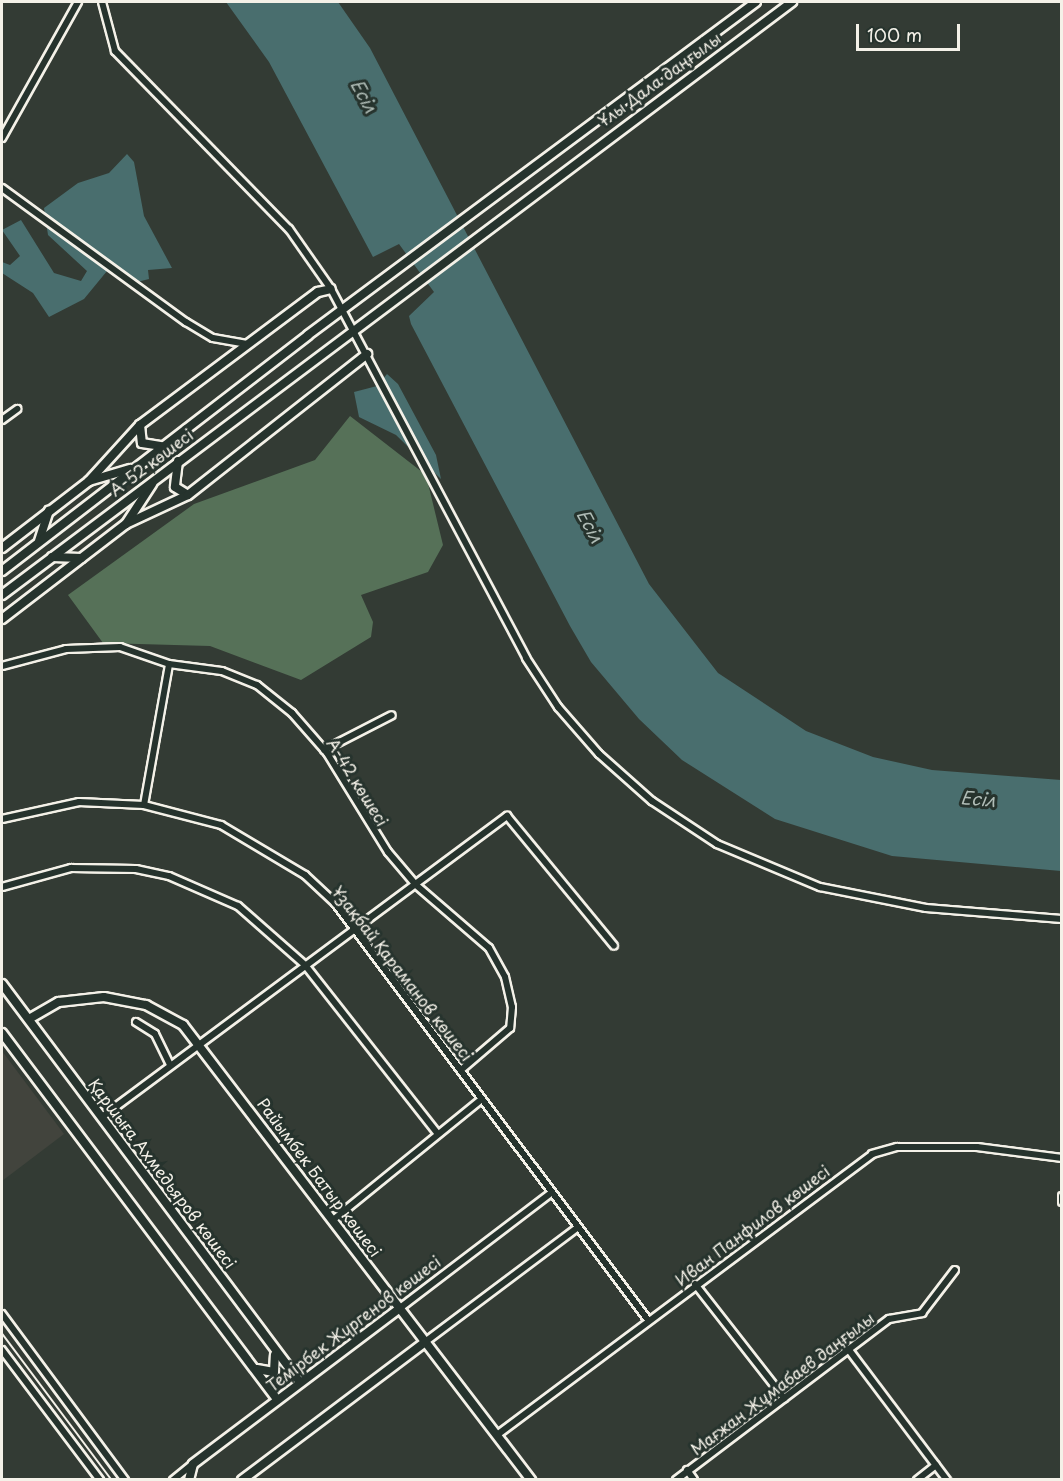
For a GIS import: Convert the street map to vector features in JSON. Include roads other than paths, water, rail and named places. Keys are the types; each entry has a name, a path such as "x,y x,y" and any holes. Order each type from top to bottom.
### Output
{"street":[{"path":"2,138 78,2"},
{"path":"102,2 115,51 289,229 331,288 368,354 526,658 558,707 651,801 717,844 820,887 926,908 1062,919"},
{"name":"Ұлы Дала даңғылы","path":"308,334 532,165 756,2"},
{"name":"Ұлы Дала даңғылы","path":"319,352 545,182 792,2"},
{"path":"2,188 186,322 213,338 248,344"},
{"path":"2,548 89,481 140,425 318,292 331,288"},
{"name":"А-52 көшесі","path":"2,571 308,334"},
{"name":"А-52 көшесі","path":"2,595 319,352"},
{"path":"2,619 126,524 188,495 368,354"},
{"path":"2,420 17,409"},
{"path":"140,425 142,443 163,446"},
{"path":"178,461 175,487 188,495"},
{"path":"89,481 136,468"},
{"path":"126,524 155,479"},
{"path":"39,543 50,511"},
{"path":"52,557 81,558"},
{"name":"А-42 көшесі","path":"2,666 66,649 120,648 169,664 222,671 257,685 324,750 366,823 416,885 489,948 512,1007 510,1028 461,1070"},
{"path":"144,805 169,664"},
{"path":"324,750 392,715"},
{"name":"Ұзақбай Қараманов көшесі","path":"2,819 79,802 144,805 221,825 266,847 335,903 648,1320"},
{"path":"102,1117 353,928 416,885 507,816 614,946"},
{"path":"2,887 70,868 135,869 169,876 238,906 304,965 437,1133"},
{"name":"Қаршыға Ахмедьяров көшесі","path":"2,984 299,1381"},
{"name":"Райымбек Батыр көшесі","path":"29,1019 59,1002 104,997 146,1005 202,1042 399,1308 531,1479"},
{"path":"136,1022 155,1035 170,1065"},
{"path":"2,1034 276,1398"},
{"path":"333,1220 437,1133 482,1099"},
{"name":"Иван Панфилов көшесі","path":"497,1435 695,1284 884,1149 977,1147 1062,1158"},
{"name":"Темірбек Жүргенов көшесі","path":"173,1479 276,1398 551,1193"},
{"path":"1062,1196 1062,1202"},
{"path":"242,1479 578,1227"},
{"name":"Мағжан Жұмабаев даңғылы","path":"676,1479 889,1318 922,1313 955,1270"},
{"path":"695,1284 784,1398"},
{"path":"2,1314 125,1479"},
{"path":"251,1363 267,1374 278,1368 270,1343"},
{"path":"2,1350 100,1479"},
{"path":"849,1350 947,1479"},
{"path":"189,1479 193,1464"},
{"path":"917,1479 936,1465"},
{"path":"687,1470 694,1479"}],"water":[{"name":"Есіл","path":"226,2 338,2 370,48 649,584 718,673 806,731 873,757 932,770 1061,780 1061,871 892,856 775,819 682,760 639,719 591,662 570,626 411,324 409,316 434,292 399,244 373,257 269,62"},
{"path":"127,154 134,162 144,216 172,268 148,270 149,279 137,282 107,271 84,299 49,317 33,293 2,273 2,262 10,265 20,256 2,230 21,220 54,273 81,281 87,271 48,235 44,208 78,183 109,173"},
{"path":"387,374 398,384 436,455 441,479 396,435 359,417 354,392 377,386"}],"tram line":[{"path":"2,1333 112,1480"}]}
